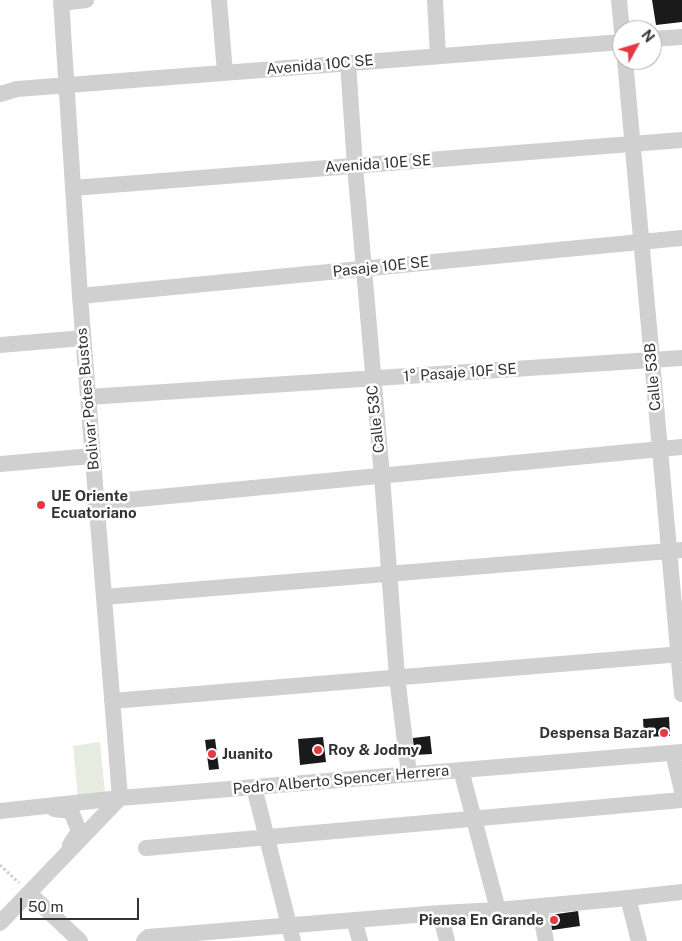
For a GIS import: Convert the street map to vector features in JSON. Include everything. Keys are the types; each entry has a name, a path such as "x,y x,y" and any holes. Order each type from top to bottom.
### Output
{"street":[{"path":"62,1 86,0"},
{"path":"219,0 225,73"},
{"path":"435,0 438,56"},
{"path":"619,0 621,20"},
{"name":"Bolivar Potes Bustos","path":"62,1 83,338 120,798"},
{"path":"662,38 682,37"},
{"name":"Avenida 10C SE","path":"0,94 17,89 612,43"},
{"name":"Calle 53C","path":"348,63 397,677 408,774"},
{"name":"Calle 53B","path":"626,70 660,450 676,551 682,694"},
{"name":"Avenida 10E SE","path":"73,188 682,140"},
{"name":"Pasaje 10E SE","path":"80,296 682,238"},
{"path":"0,345 83,338"},
{"name":"1° Pasaje 10F SE","path":"88,398 682,358"},
{"path":"96,503 682,448"},
{"path":"0,464 92,456"},
{"path":"104,597 676,551"},
{"path":"112,701 680,654"},
{"path":"677,752 682,791"},
{"name":"Pedro Alberto Spencer Herrera","path":"0,811 120,798 677,752"},
{"path":"461,770 498,910"},
{"path":"254,787 290,933"},
{"path":"0,924 120,798"},
{"path":"146,848 682,800"},
{"path":"39,807 71,811 79,830 60,861"},
{"path":"146,939 290,933 354,920 498,910 682,892"},
{"path":"29,893 80,941"},
{"path":"628,898 639,941"},
{"path":"539,906 546,941"},
{"path":"440,913 447,941"},
{"path":"354,920 360,941"}],"path":[{"path":"0,865 29,893"}],"shaded area":[{"path":"100,742 105,794 78,797 73,746"}],"building":[{"path":"652,0 682,0 682,22 662,24 662,20 655,20"},
{"path":"669,717 670,736 644,737 643,719"},
{"path":"430,736 432,754 414,755 413,738"},
{"path":"323,737 326,762 300,765 298,739"},
{"name":"Juanito","path":"215,739 219,769 209,770 205,740"},
{"path":"578,911 580,926 552,930 550,915"}],"place":[{"name":"UE Oriente Ecuatoriano","path":"41,505"},
{"name":"Despensa Bazar","path":"664,733"},
{"name":"Roy & Jodmy","path":"318,750"},
{"name":"Juanito","path":"212,754"},
{"name":"Piensa En Grande","path":"554,920"}]}
